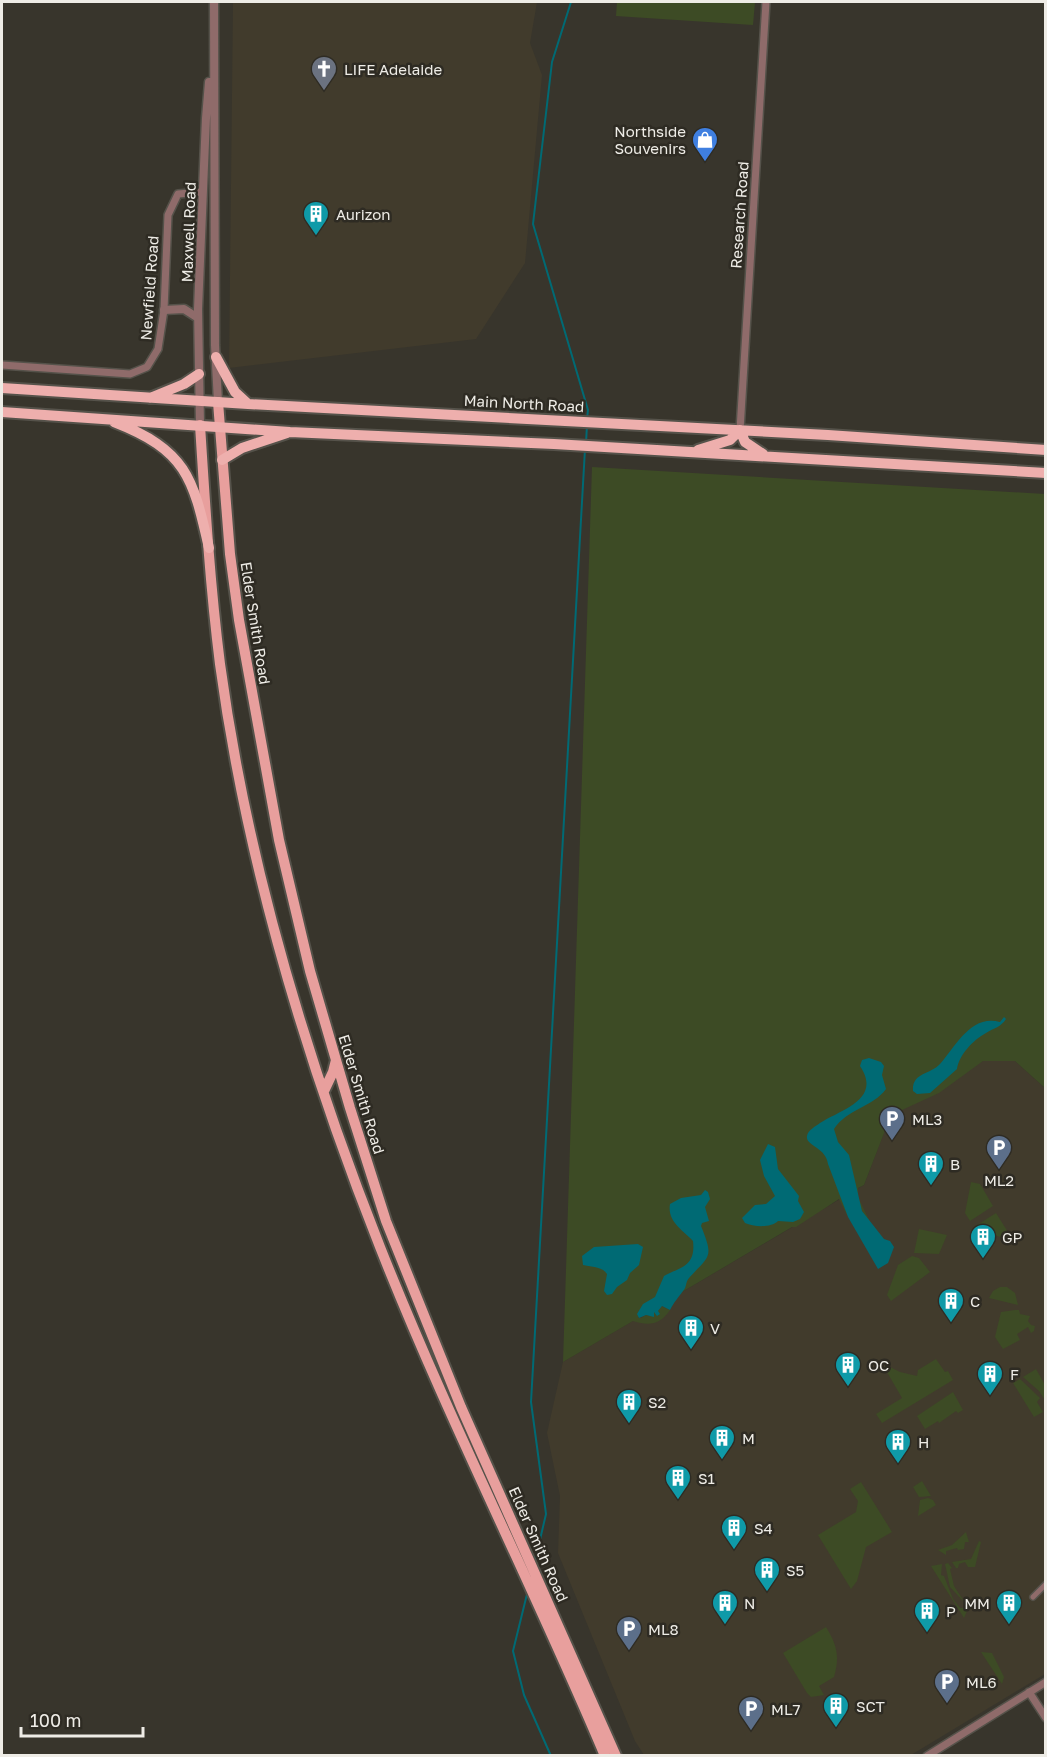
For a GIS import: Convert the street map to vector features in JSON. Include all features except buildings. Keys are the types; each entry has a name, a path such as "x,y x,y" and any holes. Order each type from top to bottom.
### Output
{"highway":[{"path":"216,357 235,392 248,404"},
{"path":"150,398 184,384 199,374"},
{"name":"Main North Road","path":"2,388 248,404 740,430 1046,450"},
{"path":"2,412 290,432 693,452 1046,473"},
{"path":"102,418 142,433 174,458 192,484 209,548"},
{"path":"693,452 730,440 740,430 745,442 767,457"},
{"path":"222,460 242,448 290,432"}],"main road":[{"name":"Elder Smith Road","path":"218,402 230,554 239,620 279,840 310,971 350,1108 386,1221 461,1407 616,1755"},
{"name":"Elder Smith Road","path":"200,425 220,663 253,840 281,956 324,1091 380,1248 605,1755"},
{"path":"336,1060 324,1091 335,1095 350,1108"}],"street":[{"name":"Maxwell Road","path":"214,2 218,402"},
{"name":"Research Road","path":"740,430 766,2"},
{"name":"Maxwell Road","path":"200,425 198,318 202,192 214,39"},
{"path":"202,192 215,194"},
{"name":"Newfield Road","path":"2,365 130,374 147,367 158,349 164,309 168,215 178,194 202,192"},
{"path":"200,273 215,274"},
{"path":"164,309 184,309 198,318"},
{"path":"1033,1597 1046,1584"},
{"path":"927,1755 1046,1682"},
{"path":"1029,1692 1046,1718"}],"shaded area":[{"path":"233,2 537,2 530,43 542,75 525,263 476,339 229,368"},
{"path":"983,1061 1015,1061 1045,1088 1045,1674 911,1755 644,1755 635,1741 558,1553 560,1496 547,1433 563,1362 864,1185 891,1114"}],"green space":[{"path":"617,2 755,2 753,25 616,16"},
{"path":"592,467 1045,494 1045,1088 1015,1061 983,1061 939,1093 891,1115 864,1185 858,1188 858,1197 872,1226 862,1211 855,1190 842,1198 848,1217 839,1199 796,1227 792,1227 638,1318 649,1316 653,1311 658,1311 661,1306 670,1310 662,1319 649,1324 633,1321 563,1362"},
{"path":"971,1182 980,1184 993,1206 970,1221 965,1213"},
{"path":"996,1213 1013,1240 977,1231 974,1227"},
{"path":"919,1229 947,1235 939,1254 914,1253"},
{"path":"912,1256 919,1258 930,1272 891,1301 887,1295 898,1265"},
{"path":"1000,1287 1007,1287 1015,1293 1018,1305 989,1298 993,1291"},
{"path":"1019,1310 1020,1314 1030,1316 1028,1321 1035,1326 1034,1331 1031,1333 1028,1327 1017,1334 1020,1340 1003,1349 995,1337 1001,1312"},
{"path":"936,1359 953,1380 882,1423 876,1414 902,1398 884,1367 888,1366 917,1376 918,1370"},
{"path":"1036,1369 1045,1385 1045,1400 1039,1391 1023,1377"},
{"path":"1020,1379 1040,1398 1037,1402 1043,1412 1034,1417 1013,1383"},
{"path":"953,1392 963,1410 958,1413 956,1411 939,1423 938,1421 925,1429 917,1416"},
{"path":"922,1481 931,1496 919,1497 913,1487"},
{"path":"861,1482 892,1532 866,1547 857,1581 851,1589 818,1535 856,1512 858,1501 850,1489"},
{"path":"928,1498 936,1505 918,1516 920,1500"},
{"path":"966,1532 969,1542 965,1542 964,1549 946,1551 946,1555 938,1550 952,1545"},
{"path":"979,1541 981,1542 975,1567 968,1567 965,1562 956,1568 952,1562 971,1559"},
{"path":"948,1563 952,1568 950,1569 954,1586 965,1603 950,1587 945,1564"},
{"path":"942,1564 941,1575 944,1576 953,1599 960,1608 965,1608 967,1611 964,1618 931,1566"},
{"path":"826,1627 833,1639 836,1651 836,1670 834,1677 819,1686 824,1695 811,1697 783,1653"},
{"path":"981,1652 992,1653 1004,1677 1002,1684"}],"water":[{"path":"1004,1017 1006,1019 1002,1024 972,1044 961,1058 957,1069 930,1093 917,1094 913,1091 915,1080 936,1068 972,1027 990,1021 1000,1022"},
{"path":"869,1058 881,1062 884,1066 882,1075 886,1089 874,1100 839,1122 834,1129 838,1142 849,1155 862,1211 884,1239 890,1241 894,1247 888,1263 878,1269 848,1217 824,1154 807,1139 814,1127 849,1108 863,1095 866,1077 860,1066 862,1060"},
{"path":"768,1144 775,1147 778,1169 799,1196 798,1201 804,1212 800,1219 793,1222 778,1221 767,1226 753,1225 745,1223 742,1218 755,1205 766,1204 775,1196 764,1176 760,1160"},
{"path":"705,1190 710,1199 705,1207 709,1221 702,1223 701,1226 708,1244 708,1255 689,1278 670,1310 662,1306 657,1316 654,1312 654,1317 646,1315 639,1318 637,1314 643,1304 655,1297 664,1276 686,1265 692,1256 693,1241 673,1221 670,1204 681,1198 701,1195"},
{"path":"638,1244 643,1247 639,1265 630,1273 627,1280 612,1294 607,1295 604,1291 607,1274 599,1268 583,1265 582,1256 594,1247"}],"waterway":[{"path":"571,2 552,62 533,224 588,410 587,419"},
{"path":"586,443 587,425"},
{"path":"535,1561 546,1514 531,1402 585,449"},
{"path":"528,1590 513,1651 524,1695 551,1756"}],"place":[{"name":"LIFE Adelaide","path":"324,92"},
{"name":"Northside Souvenirs","path":"705,163"},
{"name":"Aurizon","path":"316,237"},
{"name":"ML3","path":"892,1142"},
{"name":"ML2","path":"999,1171"},
{"name":"B","path":"931,1187"},
{"name":"GP","path":"983,1260"},
{"name":"C","path":"951,1324"},
{"name":"V","path":"691,1351"},
{"name":"OC","path":"848,1388"},
{"name":"F","path":"990,1397"},
{"name":"S2","path":"629,1425"},
{"name":"M","path":"722,1461"},
{"name":"H","path":"898,1465"},
{"name":"S1","path":"678,1501"},
{"name":"S4","path":"734,1551"},
{"name":"S5","path":"767,1593"},
{"name":"N","path":"725,1626"},
{"name":"MM","path":"1009,1626"},
{"name":"P","path":"927,1634"},
{"name":"ML8","path":"629,1652"},
{"name":"ML6","path":"947,1705"},
{"name":"SCT","path":"836,1729"},
{"name":"ML7","path":"751,1732"}]}
